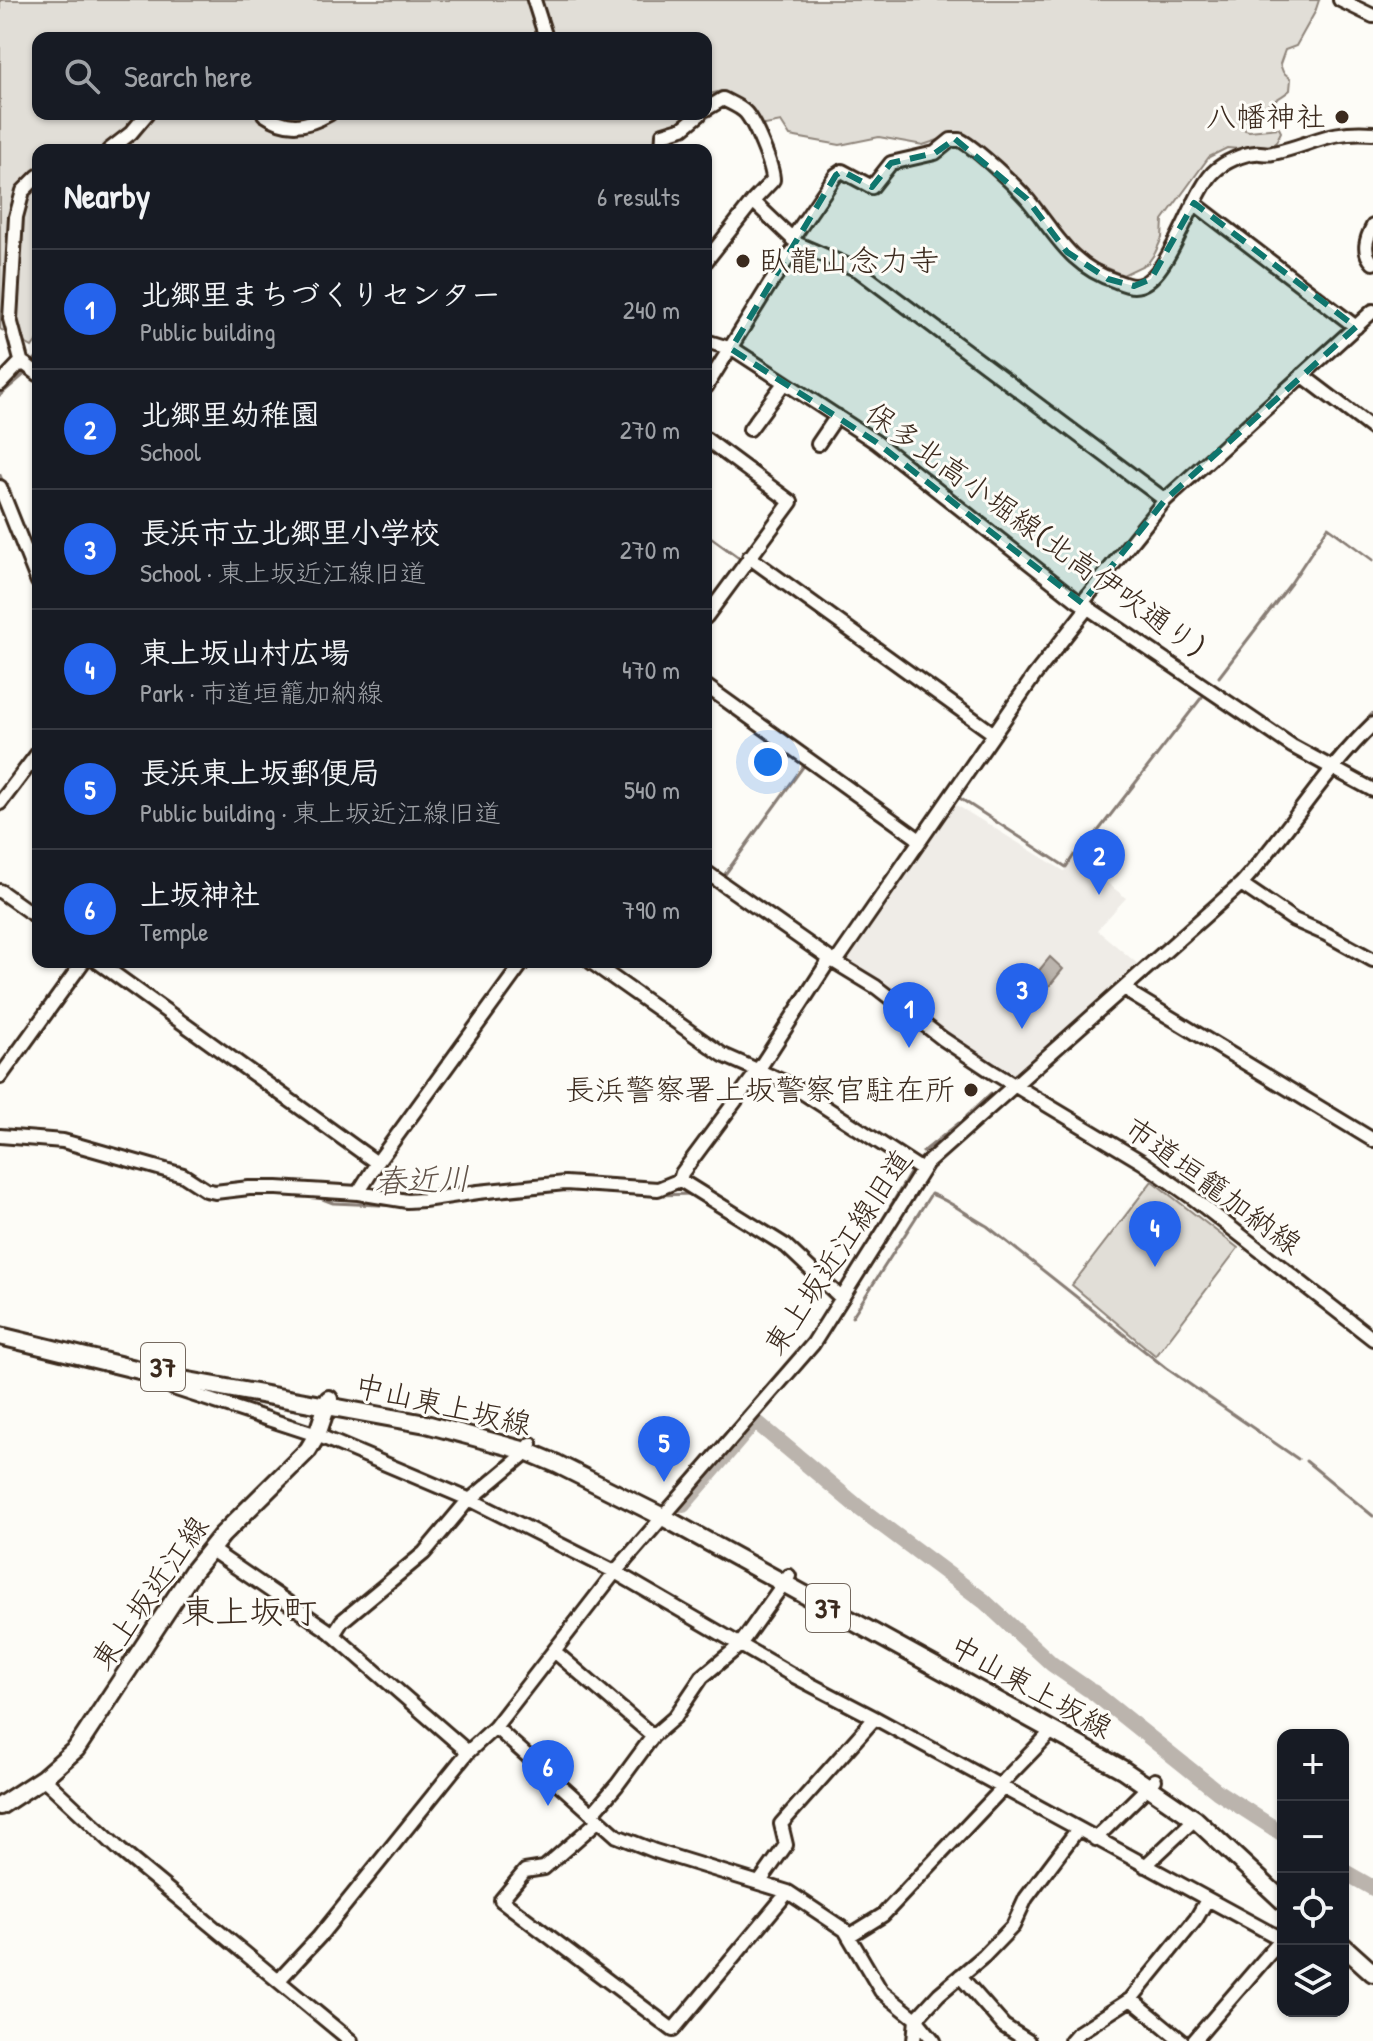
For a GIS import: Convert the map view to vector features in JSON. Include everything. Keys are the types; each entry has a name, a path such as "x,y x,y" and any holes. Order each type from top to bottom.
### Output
{"main road":[{"name":"中山東上坂線","path":"0,1326 173,1374"},
{"name":"中山東上坂線","path":"0,1336 173,1374 465,1424 528,1448 666,1514 1152,1783 1277,1895"},
{"name":"東上坂近江線","path":"0,1806 43,1778 76,1749 210,1549 308,1450 317,1435 328,1402"},
{"name":"中山東上坂線","path":"786,1580 1046,1716 1223,1832 1277,1882"},
{"path":"1349,1951 1373,1973"},
{"path":"1349,1965 1373,1985"}],"street":[{"path":"534,0 544,32"},
{"path":"1340,0 1373,16"},
{"path":"712,105 723,99 746,112 773,174 773,180 712,242"},
{"path":"117,144 142,120"},
{"path":"277,120 300,126 314,120"},
{"path":"662,144 663,134 683,128 693,120"},
{"path":"712,378 836,175 842,171 872,187 891,163 935,153 955,139 965,142 1027,199 1067,252 1092,270 1134,286 1151,279 1177,240 1208,176 1228,161 1254,153 1269,154 1343,132 1373,133"},
{"path":"32,182 23,191 16,217 10,319 22,364 32,370"},
{"path":"753,201 795,241 858,270 1165,500"},
{"path":"1194,203 1356,327"},
{"path":"1373,226 1366,243 1367,256 1373,263"},
{"path":"680,1180 1034,676 1165,500 1373,311"},
{"name":"保多北高小堀線(北高伊吹通り)","path":"712,343 731,349 781,387 837,416 876,442 1085,605 1292,746 1373,790"},
{"path":"0,384 15,367 22,364"},
{"path":"1302,375 1373,429"},
{"path":"750,429 781,387"},
{"path":"818,444 837,416"},
{"path":"712,443 791,502"},
{"path":"0,487 32,567"},
{"path":"712,609 801,492"},
{"path":"749,557 994,734"},
{"path":"712,690 920,840"},
{"name":"東上坂近江線旧道","path":"279,1980 319,1937 468,1752 495,1727 615,1572 813,1344 927,1163 1241,884 1265,858 1332,769 1373,724"},
{"path":"0,803 32,761"},
{"name":"市道垣籠加納線","path":"712,876 833,961 876,987 943,1039 1142,1162 1373,1339"},
{"path":"1241,884 1294,920 1373,960"},
{"path":"0,891 32,914"},
{"path":"0,1077 79,968"},
{"path":"106,968 377,1163"},
{"path":"358,1193 519,968"},
{"path":"600,968 723,1055 791,1085 922,1170"},
{"path":"1126,987 1133,995 1373,1140"},
{"path":"0,1136 63,1141 183,1175 206,1190 215,1192 249,1188 358,1193 407,1201 565,1183 658,1189 680,1180"},
{"path":"680,1180 786,1246 843,1297"},
{"path":"173,1374 173,1388 317,1435 470,1500 615,1572 739,1646 1277,1937"},
{"path":"333,1635 342,1621 424,1553 470,1500 528,1448"},
{"path":"210,1549 333,1635 468,1752"},
{"path":"786,1580 739,1646 702,1677 675,1717 653,1736 596,1817 544,1868 525,1871 501,1900 673,2030 788,1892"},
{"path":"554,1651 653,1736"},
{"path":"759,1883 786,1845 781,1824 875,1718"},
{"path":"495,1727 617,1836 655,1851 788,1892 845,1930 881,1991 916,2019 934,2041"},
{"path":"849,1936 883,1915 902,1897 1053,1730"},
{"path":"43,1778 120,1850 351,2041"},
{"path":"1095,1839 1152,1783"},
{"path":"1145,1866 1195,1819"},
{"path":"914,2041 916,2019 1013,1926 1026,1898 1078,1829"},
{"path":"1071,2041 1078,2033 1131,1999 1196,1919 1207,1900"},
{"path":"1194,2041 1278,1945"},
{"path":"960,1976 1004,2026 1028,2041"},
{"path":"1131,1999 1182,2041"}],"highlighted area":[{"path":"955,139 1027,199 1067,252 1108,279 1134,286 1151,279 1194,203 1356,327 1165,500 1082,603 876,442 731,349 836,175 842,171 872,187 891,163 935,153"}],"shaded area":[{"path":"0,0 1319,0 1296,46 1285,50 1280,64 1291,79 1290,90 1253,113 1243,123 1245,130 1249,131 1279,128 1281,132 1276,142 1265,151 1227,148 1209,157 1163,220 1162,238 1148,263 1123,275 1092,262 1074,250 959,133 923,145 879,137 840,145 790,136 781,122 760,126 749,105 721,91 712,93 712,32 32,32 32,120 685,120 686,123 660,130 658,144 32,144 32,347 0,329"},
{"path":"953,803 1064,871 1075,857 1126,898 1097,930 1139,965 1016,1075 1009,1075 955,1040 842,960"},
{"path":"1050,957 1063,969 1042,995 1023,979 1031,968 1037,973"},
{"path":"1152,1181 1238,1248 1156,1356 1072,1285"}],"waterway":[{"path":"730,355 777,386"},
{"path":"0,395 27,372"},
{"path":"783,390 821,413"},
{"path":"855,436 970,523"},
{"path":"0,475 4,485"},
{"path":"1117,550 1157,500"},
{"path":"984,518 1079,594"},
{"path":"1219,677 1291,583 1328,527 1373,560"},
{"path":"712,538 742,560"},
{"path":"988,538 1057,593"},
{"path":"1103,610 1298,743"},
{"path":"958,797 1066,867 1074,855 1078,857 1202,697"},
{"path":"1328,760 1373,713"},
{"path":"935,808 967,762"},
{"path":"723,877 805,764"},
{"path":"1309,789 1320,774"},
{"path":"712,884 716,887"},
{"name":"春近川","path":"967,1116 991,1093"},
{"name":"春近川","path":"923,1152 959,1123"},
{"name":"春近川","path":"51,1146 122,1164"},
{"name":"春近川","path":"852,1271 913,1168"},
{"name":"春近川","path":"409,1207 569,1189"},
{"name":"春近川","path":"197,1191 206,1198 219,1197"},
{"name":"春近川","path":"588,1191 692,1194"},
{"name":"春近川","path":"287,1194 320,1198 333,1203 402,1206"},
{"path":"852,1317 931,1194 987,1226 1166,1368 1298,1459"},
{"name":"春近川","path":"698,1198 750,1230"},
{"path":"683,1505 755,1421 858,1507 984,1601 1052,1664 1088,1689"},
{"path":"1306,1461 1373,1516"},
{"path":"1093,1692 1218,1792 1277,1830"},
{"path":"1347,1873 1373,1888"}],"place":[{"name":"八幡神社","path":"1342,117"},
{"name":"臥龍山念力寺","path":"743,261"},
{"name":"北郷里幼稚園","path":"1099,895"},
{"name":"長浜市立北郷里小学校","path":"1022,1029"},
{"name":"北郷里まちづくりセンター","path":"909,1048"},
{"name":"長浜警察署上坂警察官駐在所","path":"971,1090"},
{"name":"東上坂山村広場","path":"1155,1267"},
{"name":"長浜東上坂郵便局","path":"664,1482"},
{"name":"上坂神社","path":"548,1806"}],"district":[{"name":"東上坂町","path":"249,1611"}]}
